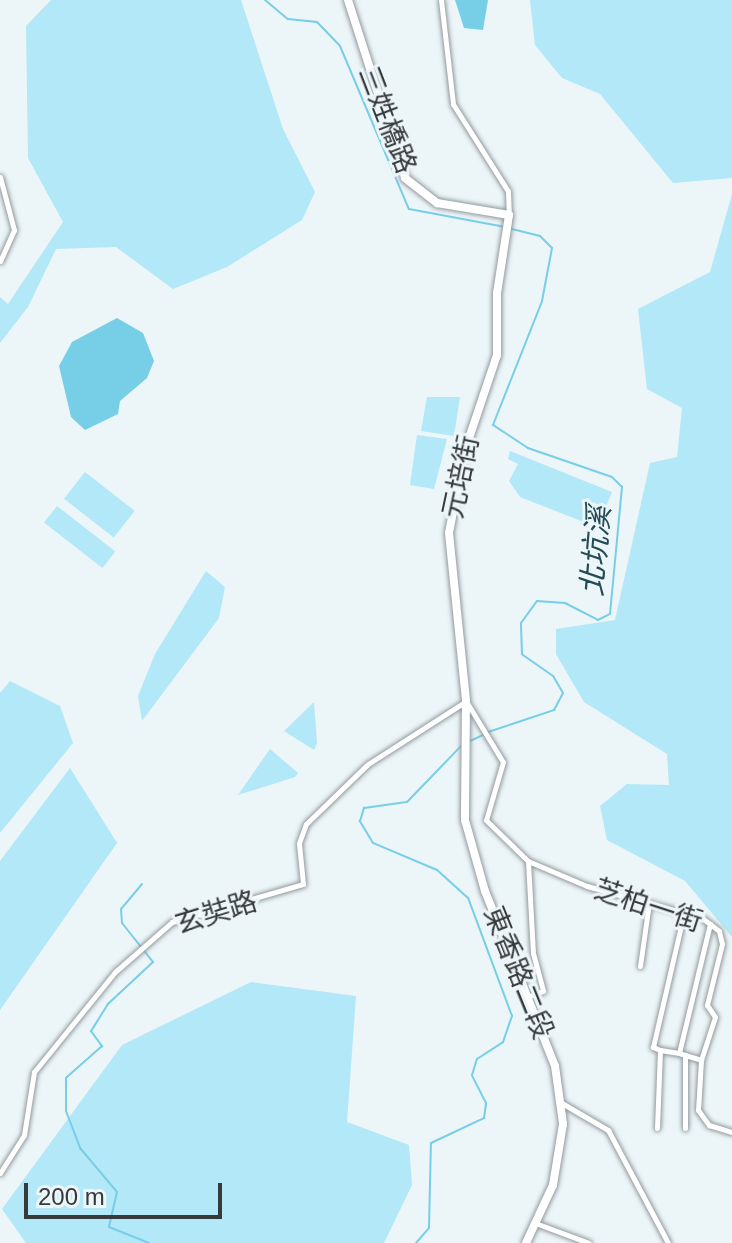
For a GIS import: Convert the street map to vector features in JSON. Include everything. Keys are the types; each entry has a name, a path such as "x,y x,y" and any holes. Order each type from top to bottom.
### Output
{"street":[{"name":"三姓橋路","path":"348,0 405,178 437,203 509,219"},
{"path":"441,0 453,104 508,191 509,219"},
{"path":"0,177 14,230 0,261"},
{"name":"元培街","path":"509,219 505,237 497,355 464,453 449,533 466,701 503,762 486,820 528,861"},
{"name":"東香路二段","path":"466,701 464,790 472,852 526,998 555,1066 560,1102 559,1158 538,1224"},
{"name":"玄奘路","path":"0,1173 24,1135 34,1072 138,950 172,922 303,884 299,843 306,824 368,764 466,701"},
{"path":"526,998 543,991 533,953 528,861"},
{"name":"芝柏一街","path":"528,861 710,923 722,944 707,1005 715,1017 701,1060 702,1120 732,1132"},
{"path":"640,966 652,917 649,903"},
{"path":"684,913 653,1047 701,1060"},
{"path":"685,1128 682,1054 710,923"},
{"path":"657,1128 660,1050"},
{"path":"560,1102 608,1130 668,1243"},
{"path":"526,1243 538,1224 589,1243"}],"shaded area":[{"path":"51,0 241,0 283,129 315,192 302,220 227,267 173,289 116,247 56,249 28,307 0,343 0,297 8,304 63,222 28,158 26,26"},
{"path":"455,0 488,0 483,30 464,28"},
{"path":"530,0 732,0 732,178 673,183 600,94 562,78 535,45"},
{"path":"732,194 732,937 685,881 607,840 600,806 627,784 669,785 667,754 584,702 556,654 556,629 615,620 650,463 677,457 682,408 647,389 638,309 710,272"},
{"path":"117,318 143,333 154,361 147,378 120,401 118,414 85,430 71,417 59,366 72,342"},
{"path":"427,397 460,397 454,436 421,431"},
{"path":"417,435 447,439 434,489 410,485"},
{"path":"510,451 612,492 603,514 581,521 520,497 509,481 518,464 508,459"},
{"path":"85,472 135,511 114,538 64,499"},
{"path":"57,506 115,552 102,568 44,523"},
{"path":"206,571 225,587 219,618 142,721 138,696 155,654"},
{"path":"10,681 60,706 73,743 0,833 0,693"},
{"path":"314,702 317,743 314,750 284,731"},
{"path":"270,749 298,773 295,777 238,795"},
{"path":"70,768 117,843 0,1010 0,861"},
{"path":"251,982 356,996 347,1122 409,1145 412,1185 384,1243 26,1243 2,1209 122,1045"}],"waterway":[{"name":"北坑溪","path":"265,0 288,19 317,22 340,46 409,209 505,227"},
{"name":"北坑溪","path":"488,732 554,710 563,693 553,676 522,654 521,623 537,601 565,603 598,620 610,614 622,487 612,477 528,448 493,425 542,301 552,248 540,236 511,229"},
{"name":"北坑溪","path":"470,741 483,735"},
{"name":"北坑溪","path":"416,1243 429,1228 431,1143 484,1118 486,1103 472,1075 477,1059 503,1042 512,1016 468,898 437,870 373,843 360,821 364,808 407,802 461,746"},
{"path":"142,884 121,909 122,923 153,962 108,1004 91,1031 102,1046 66,1078 66,1111 80,1148 117,1192 109,1227 149,1243"}]}
